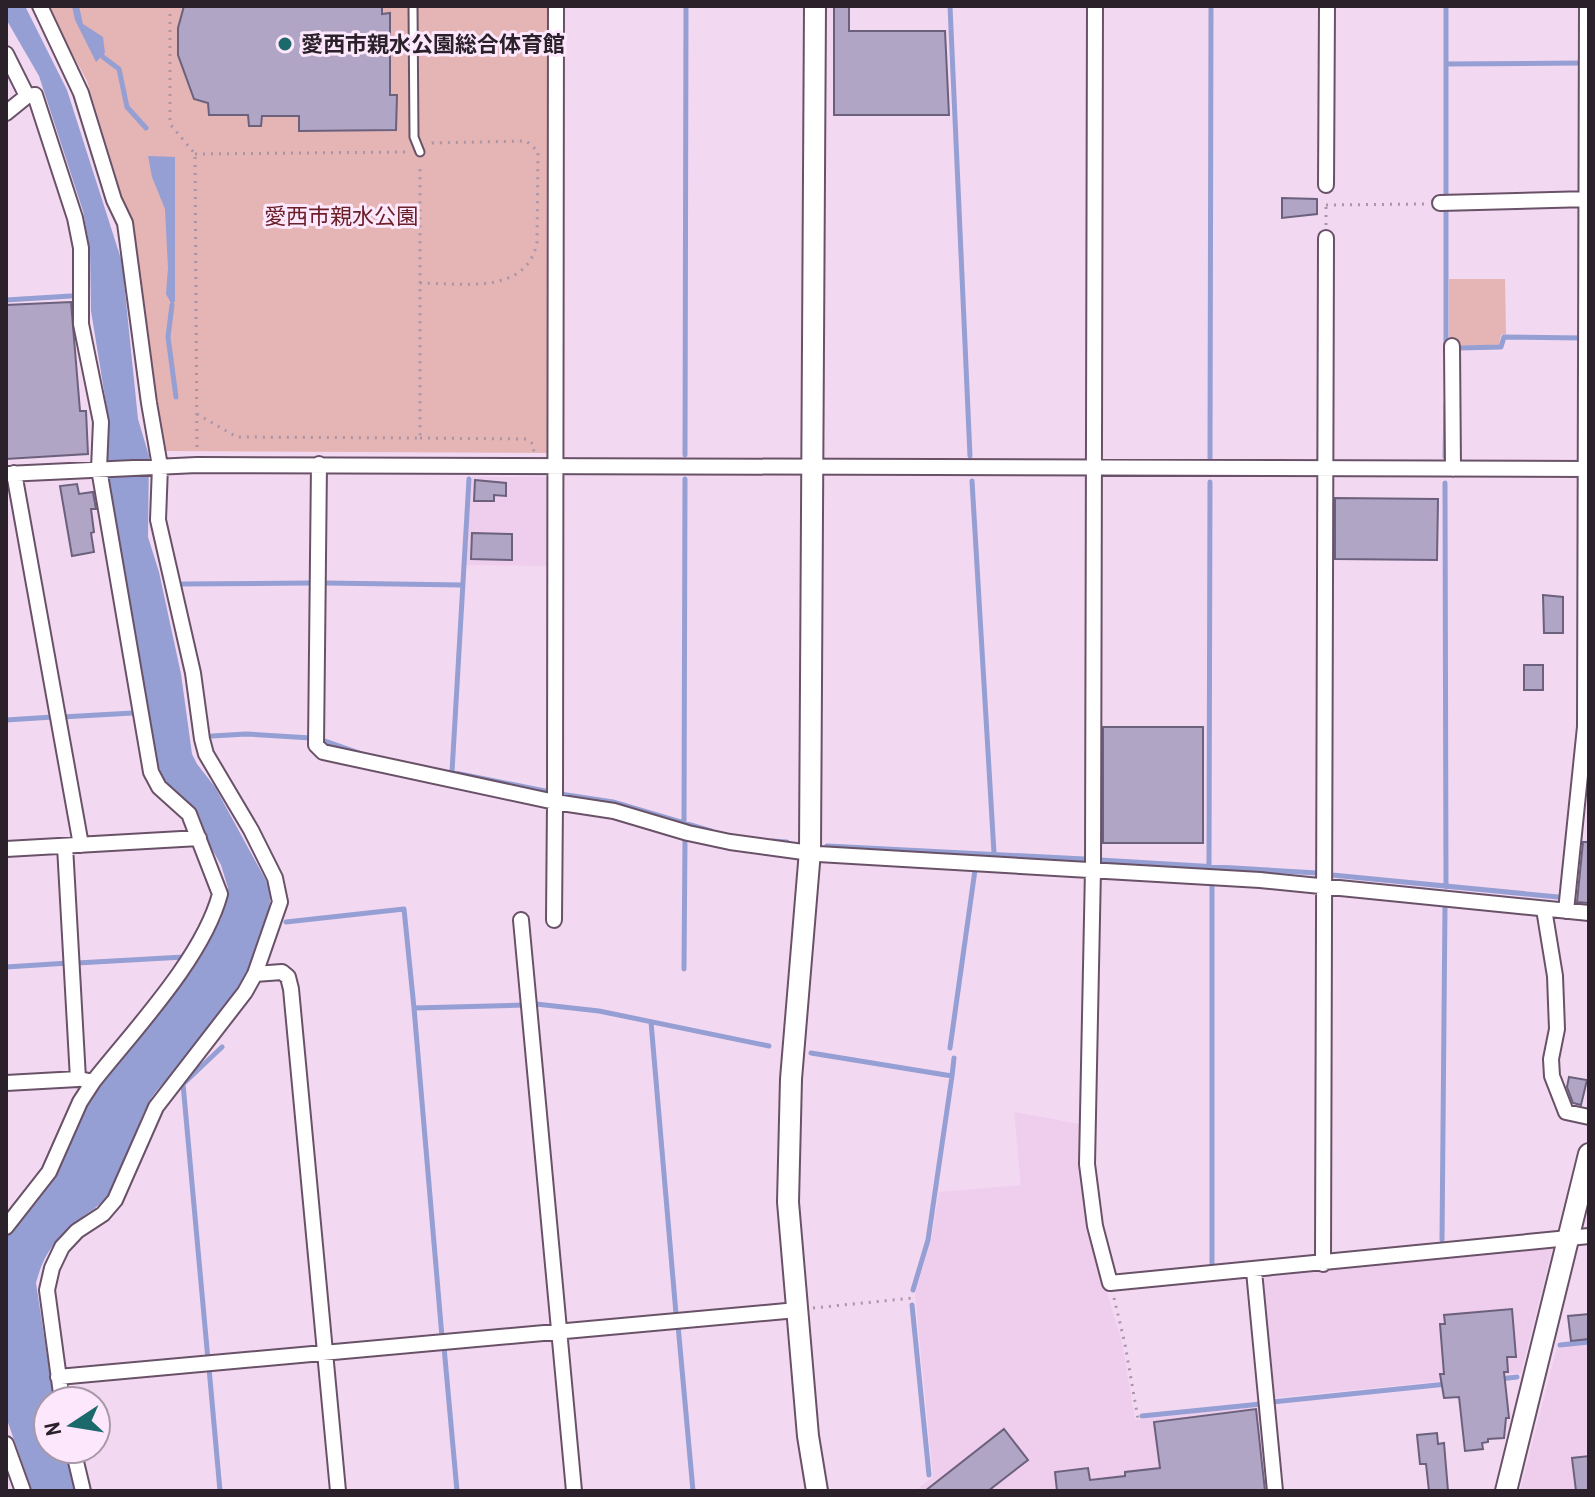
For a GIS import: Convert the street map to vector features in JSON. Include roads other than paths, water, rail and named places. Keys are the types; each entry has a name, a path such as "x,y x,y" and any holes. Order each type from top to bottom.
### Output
{"street":[{"path":"40,6 81,93 114,200 125,223 158,466 158,520 193,673 206,754 251,830 275,878 279,894 277,913 255,974 245,992 156,1107 115,1200 103,1214 77,1231 62,1247 52,1268 47,1290 59,1385"},
{"path":"554,920 556,6"},
{"path":"815,6 810,851 791,1079 788,1202 808,1436 817,1491"},
{"path":"1095,6 1093,869 1087,1164 1095,1226 1110,1283 1589,1236"},
{"path":"1326,185 1327,6"},
{"path":"1566,911 1585,727 1587,6"},
{"path":"6,54 27,96"},
{"path":"6,113 27,96 35,95 75,218 81,248 81,324 101,422 101,469 151,772 159,787 189,814 220,894 217,907 196,948 86,1080 6,1083"},
{"path":"1445,203 1587,199"},
{"path":"1323,1264 1326,238"},
{"path":"1452,346 1453,469"},
{"path":"319,464 316,745 323,752 555,802 614,811 730,842 818,854 1325,885 1589,913"},
{"path":"6,1227 49,1172 80,1102 86,1080 73,845 10,473 158,466 319,464 1588,469"},
{"path":"6,849 199,838"},
{"path":"1544,909 1553,963 1557,1029 1551,1059 1552,1076 1566,1112 1589,1117"},
{"path":"521,920 574,1491"},
{"path":"255,974 282,972 288,977 291,989 338,1491"},
{"path":"1506,1491 1589,1154"},
{"path":"1254,1271 1275,1491"},
{"path":"58,1377 797,1310"},
{"path":"6,1444 23,1491"},
{"path":"77,1465 83,1491"}],"lane":[{"path":"413,6 414,137 420,152"}],"water":[{"path":"6,6 25,6 67,90 122,262 138,419 149,456 148,537 159,572 181,674 192,754 215,787 269,886 269,911 264,936 239,985 149,1102 108,1196 60,1237 48,1252 36,1283 52,1385 32,1385 32,1465 69,1465 76,1491 32,1491 6,1417 6,1234 55,1177 83,1107 167,999 221,919 228,888 199,815 162,782 155,767 107,480 108,415 91,311 90,250 83,211 39,76 6,19"},
{"path":"72,6 79,6 83,24 103,37 105,53 96,62 75,20"},
{"path":"148,156 175,157 175,301 172,305 166,294 165,209 152,177"}],"waterway":[{"path":"685,455 686,6"},
{"path":"950,6 970,456"},
{"path":"1210,458 1211,6"},
{"path":"1446,6 1446,64 1580,63"},
{"path":"103,57 119,69 127,107 146,128"},
{"path":"1446,64 1446,346"},
{"path":"6,300 71,296"},
{"path":"172,305 168,337 176,397"},
{"path":"1459,348 1501,347 1504,337 1582,338"},
{"path":"1445,457 1446,404"},
{"path":"452,772 469,479"},
{"path":"684,826 685,479"},
{"path":"972,481 994,853"},
{"path":"1209,867 1210,482"},
{"path":"1445,483 1446,887"},
{"path":"182,584 311,583"},
{"path":"326,583 462,585"},
{"path":"62,717 133,713"},
{"path":"6,720 53,717"},
{"path":"212,736 246,734 311,738"},
{"path":"325,741 362,754"},
{"path":"450,772 550,792"},
{"path":"560,794 613,802 711,831"},
{"path":"684,969 685,839"},
{"path":"772,841 787,842"},
{"path":"827,846 1084,859"},
{"path":"1100,860 1317,873"},
{"path":"950,1048 975,870"},
{"path":"1332,875 1558,897"},
{"path":"1212,885 1212,1269"},
{"path":"1442,1240 1445,906"},
{"path":"286,922 404,909 414,1008 524,1005"},
{"path":"77,963 184,957"},
{"path":"6,967 69,963"},
{"path":"536,1004 599,1011 769,1046"},
{"path":"414,1008 442,1337"},
{"path":"651,1022 676,1314"},
{"path":"208,1360 183,1084 222,1047"},
{"path":"811,1053 952,1076 954,1058"},
{"path":"913,1290 928,1240 952,1076"},
{"path":"912,1305 929,1475"},
{"path":"678,1325 693,1491"},
{"path":"1560,1345 1589,1342"},
{"path":"444,1347 457,1491"},
{"path":"209,1368 220,1491"},
{"path":"1500,1379 1517,1377"},
{"path":"1272,1402 1447,1384"},
{"path":"1142,1416 1261,1404"}],"place":[{"name":"愛西市親水公園総合体育館","path":"285,44"}],"park label":[{"name":"愛西市親水公園","path":"341,216"}]}
